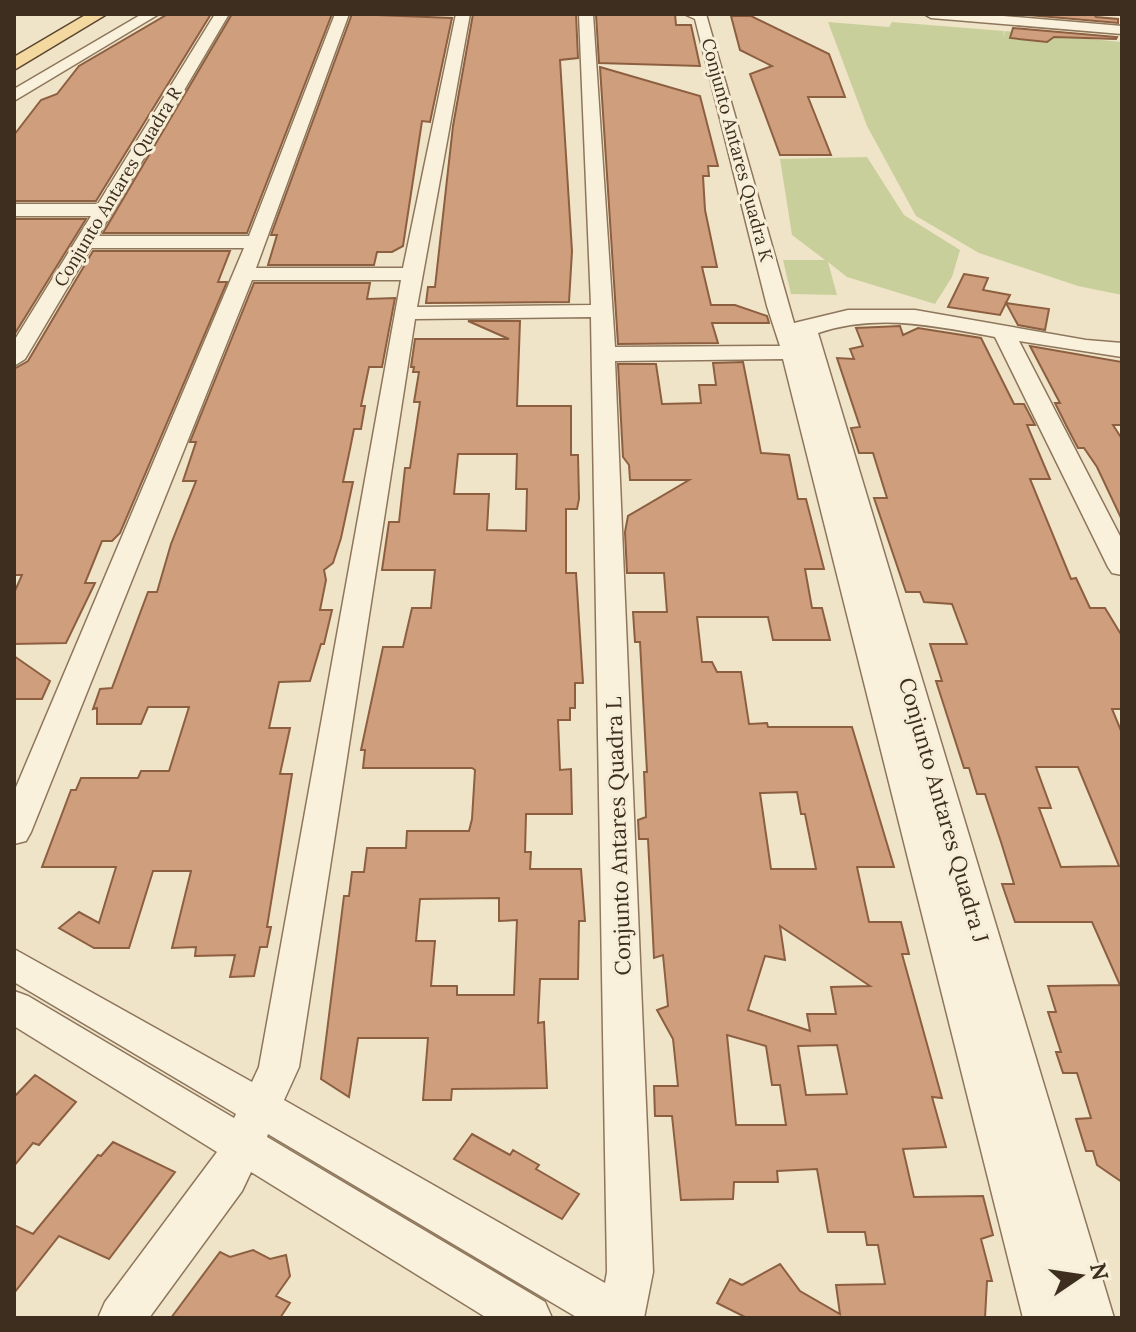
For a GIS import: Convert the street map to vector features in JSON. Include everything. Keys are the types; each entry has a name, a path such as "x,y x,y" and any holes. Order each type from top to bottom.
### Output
{"main road":[{"path":"14,65 99,14"}],"street":[{"path":"18,106 51,74 152,14"},
{"name":"Conjunto Antares Quadra R","path":"14,359 222,14"},
{"path":"14,832 244,274 342,14"},
{"path":"121,1318 227,1177 279,1067 412,274 463,14"},
{"name":"Conjunto Antares Quadra L","path":"586,14 604,354 630,1272 620,1318"},
{"name":"Conjunto Antares Quadra K","path":"693,14 701,17 791,325"},
{"path":"931,14 1122,30"},
{"path":"14,210 105,210"},
{"path":"85,242 254,242"},
{"path":"244,274 412,274"},
{"path":"406,313 602,311"},
{"path":"791,325 848,316"},
{"path":"604,354 848,316 915,316 1122,350"},
{"name":"Conjunto Antares Quadra J","path":"791,325 982,1004 1091,1318"},
{"path":"1004,333 1122,567"},
{"path":"15,977 253,1125 529,1318"},
{"name":"Conjunto Antares Quadra J","path":"982,1004 1046,1318"},
{"path":"253,1125 620,1318"}],"green space":[{"path":"828,22 889,27 892,22 1004,31 1003,37 1005,31 1122,42 1122,295 1078,286 979,253 916,216 867,126"},
{"path":"867,157 904,215 960,250 952,277 935,304 847,277 828,262 837,295 791,294 783,260 825,260 792,235 780,159"}],"building":[{"path":"168,14 211,14 96,201 14,201 14,135 41,100 57,94 79,66"},
{"path":"232,14 332,14 247,233 103,233"},
{"path":"352,14 452,18 430,122 422,121 403,246 392,252 377,252 374,265 268,265 277,235 271,235"},
{"path":"473,14 576,14 578,58 560,60 572,251 569,302 426,303 428,287 435,287 453,126"},
{"path":"596,14 675,14 676,25 691,25 700,66 599,63"},
{"path":"1017,14 1094,14 1096,17 1118,19 1118,23"},
{"path":"731,16 751,16 829,54 845,97 808,97 831,155 780,155 750,74 772,66 740,50"},
{"path":"1013,28 1117,37 1054,37 1047,42 1010,38"},
{"path":"600,67 700,96 718,166 708,166 709,176 703,176 705,210 717,267 702,267 711,305 735,305 767,316 769,323 712,323 718,343 618,344"},
{"path":"14,219 86,219 14,335"},
{"path":"93,251 230,251 218,282 227,282 120,533 112,541 102,541 85,583 95,583 66,643 14,644 14,593 22,575 14,575 14,369 28,361"},
{"path":"964,274 988,278 983,290 1010,295 1000,315 948,307"},
{"path":"254,283 370,283 367,299 395,298 382,367 369,367 361,406 365,406 361,429 354,429 343,482 353,482 341,538 333,563 324,570 326,580 320,610 332,610 324,644 321,644 310,681 279,682 269,728 290,728 280,774 292,774 267,927 271,927 267,947 260,947 254,976 230,977 235,955 195,956 196,947 172,948 191,871 153,871 129,948 94,948 59,928 79,912 99,923 116,867 42,867 71,790 76,790 81,778 138,778 141,771 169,771 189,707 148,707 141,724 97,724 97,708 93,709 100,689 112,688 148,592 157,592 171,544 196,481 183,481 196,442 190,442"},
{"path":"1006,303 1049,309 1045,330 1018,325"},
{"path":"468,321 520,321 517,406 571,406 571,455 578,455 577,509 566,509 566,573 576,573 583,683 575,683 575,708 570,708 570,720 558,720 560,770 571,769 572,814 526,814 525,852 531,852 530,869 581,869 585,921 579,921 578,979 540,979 538,1023 544,1022 547,1088 452,1089 451,1100 423,1100 428,1038 358,1038 349,1097 321,1079 344,896 349,896 352,872 364,872 367,848 406,848 407,831 469,831 472,819 475,770 472,768 363,768 365,750 361,750 383,647 403,647 412,608 431,608 435,570 382,570 389,522 399,522 405,468 410,468 420,402 414,402 419,372 413,372 414,367 411,367 415,339 509,339","holes":["458,454 517,454 516,489 527,489 526,531 487,530 489,494 454,494","499,898 499,921 517,920 514,995 457,995 457,986 431,986 435,941 416,941 420,899"]},
{"path":"900,326 903,335 918,328 981,338 1014,404 1024,404 1035,425 1027,425 1050,479 1030,479 1071,579 1076,578 1090,608 1105,608 1122,636 1122,709 1112,709 1122,733 1122,1182 1097,1165 1093,1151 1086,1151 1076,1119 1091,1118 1077,1073 1063,1073 1056,1052 1061,1052 1048,1012 1056,1012 1048,986 1120,985 1092,922 1015,922 1002,884 1014,884 985,794 977,794 969,768 964,768 936,681 942,681 930,644 967,644 952,604 924,602 920,592 906,592 874,498 887,498 873,453 859,453 851,428 860,427 837,358 854,359 850,349 863,346 856,328","holes":["1036,767 1078,767 1119,866 1061,867 1039,808 1051,808"]},
{"path":"1030,346 1122,362 1122,425 1113,425 1122,439 1122,520 1097,467 1084,448 1078,448 1055,403 1060,403"},
{"path":"743,362 761,453 789,455 798,499 806,499 824,569 805,569 812,608 822,608 830,640 773,640 768,617 697,617 702,662 712,662 717,672 741,672 749,724 767,723 768,727 852,727 894,867 857,867 869,922 901,922 909,954 902,954 942,1098 932,1097 946,1147 903,1149 914,1197 983,1196 993,1235 981,1239 992,1281 987,1281 985,1318 747,1318 717,1303 730,1279 742,1285 780,1264 800,1291 840,1314 836,1285 885,1284 878,1245 867,1245 865,1232 828,1232 817,1169 777,1171 778,1182 734,1182 733,1199 681,1200 672,1116 655,1116 654,1086 678,1086 673,1039 657,1010 668,1006 663,955 654,958 648,839 639,839 638,820 646,817 644,772 647,772 640,642 635,642 633,612 667,612 664,573 627,573 625,532 628,516 689,480 630,480 629,465 623,457 618,364 656,364 662,404 701,403 699,385 716,385 713,363","holes":["797,792 801,814 805,814 816,869 771,869 760,793","780,926 870,986 831,987 836,1014 807,1014 810,1031 748,1010 765,956 785,960","727,1035 766,1046 772,1085 780,1085 786,1125 736,1125","837,1045 847,1094 806,1095 798,1046"]},
{"path":"14,656 50,681 42,699 14,699"},
{"path":"35,1075 76,1102 39,1145 33,1143 14,1166 14,1097"},
{"path":"472,1134 510,1155 513,1150 539,1165 536,1169 579,1194 562,1219 454,1159"},
{"path":"113,1142 175,1172 109,1259 59,1236 14,1293 14,1225 33,1234 98,1155 101,1156"},
{"path":"253,1250 270,1259 286,1255 290,1276 276,1296 290,1303 280,1318 171,1318 220,1252 230,1257"}]}
